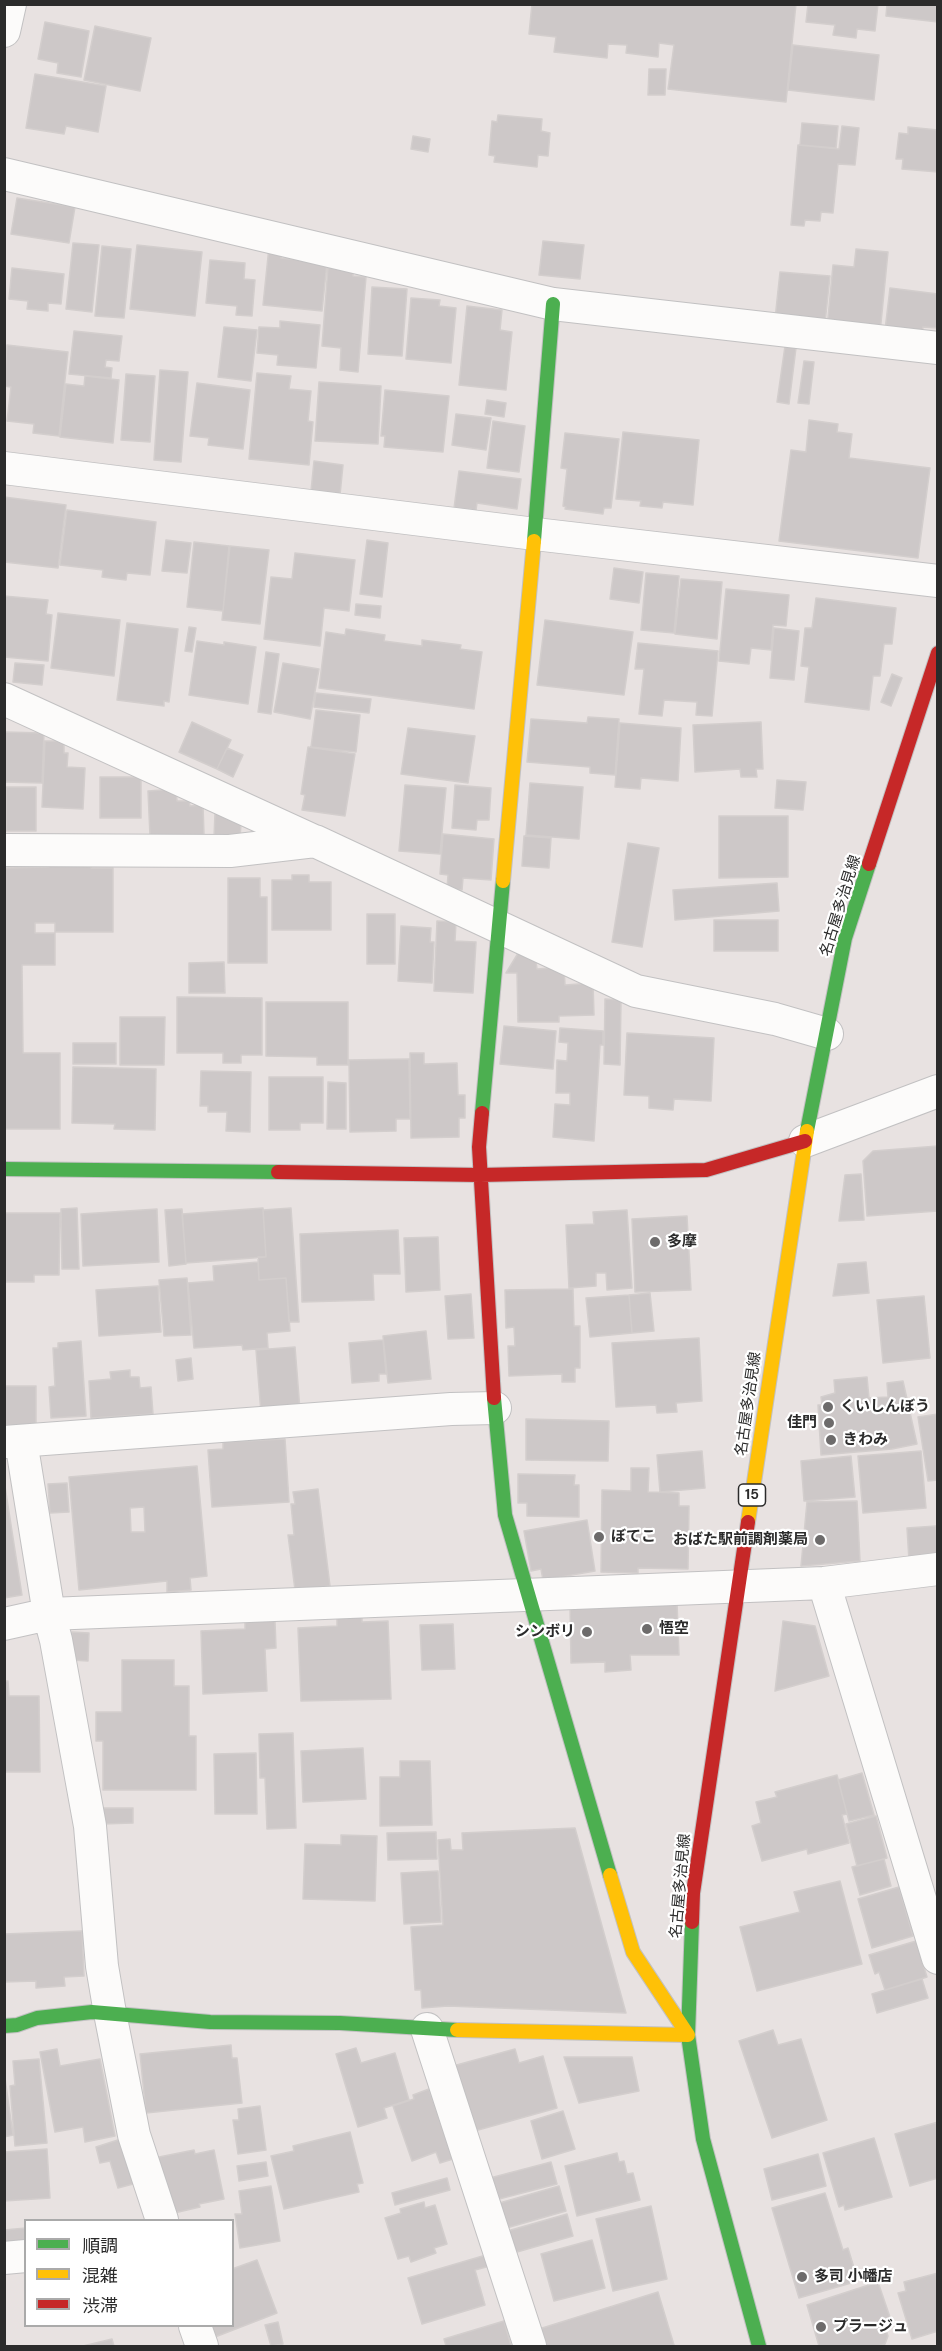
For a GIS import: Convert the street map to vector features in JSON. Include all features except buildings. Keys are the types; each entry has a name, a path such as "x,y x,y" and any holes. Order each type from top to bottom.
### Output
{"street":[{"path":"4,31 10,4"},
{"path":"4,174 553,304 938,348"},
{"path":"553,304 535,534 479,1147 495,1408 505,1515 633,1952 688,2035"},
{"path":"4,468 938,581"},
{"name":"名古屋多治見線","path":"759,2346 703,2139 688,2035 693,1893 805,1141 845,939 938,653"},
{"path":"4,699 636,991 775,1019 826,1035"},
{"path":"4,850 230,851 315,841"},
{"path":"4,1169 480,1175 706,1170 805,1141 938,1091"},
{"path":"162,2219 134,2135 110,2013 102,1966 90,1827 56,1640 13,1441 451,1409 495,1408"},
{"path":"4,1624 49,1614 526,1593 824,1583 938,1569"},
{"path":"824,1583 938,1958"},
{"path":"4,2026 92,2012 210,2022 340,2023 427,2029 688,2035"},
{"path":"427,2029 530,2346"},
{"path":"4,2258 24,2256"},
{"path":"196,2327 202,2346"}],"traffic: fast":[{"path":"534,541 553,304"},
{"path":"807,1131 845,938 869,864"},
{"path":"482,1113 503,881"},
{"path":"4,1169 278,1172"},
{"path":"494,1398 505,1515 610,1875"},
{"path":"692,1922 688,2035 703,2139 759,2346"},
{"path":"4,2026 17,2025 37,2018 92,2012 210,2022 340,2023 457,2030"}],"traffic: slow":[{"path":"503,881 534,541"},
{"path":"748,1522 807,1131"},
{"path":"457,2030 688,2035 633,1952 610,1875"}],"traffic: jam":[{"path":"869,864 938,653"},
{"path":"482,1113 479,1147 494,1398"},
{"path":"278,1172 480,1175 706,1170 805,1141"},
{"path":"692,1922 693,1893 748,1522"}],"place":[{"name":"多摩","path":"655,1242"},
{"name":"くいしんぼう","path":"828,1407"},
{"name":"佳門","path":"829,1423"},
{"name":"きわみ","path":"831,1440"},
{"name":"ぼてこ","path":"599,1537"},
{"name":"おばた駅前調剤薬局","path":"820,1540"},
{"name":"悟空","path":"647,1629"},
{"name":"シンボリ","path":"587,1632"},
{"name":"多司 小幡店","path":"802,2277"},
{"name":"プラージュ","path":"821,2327"}]}
